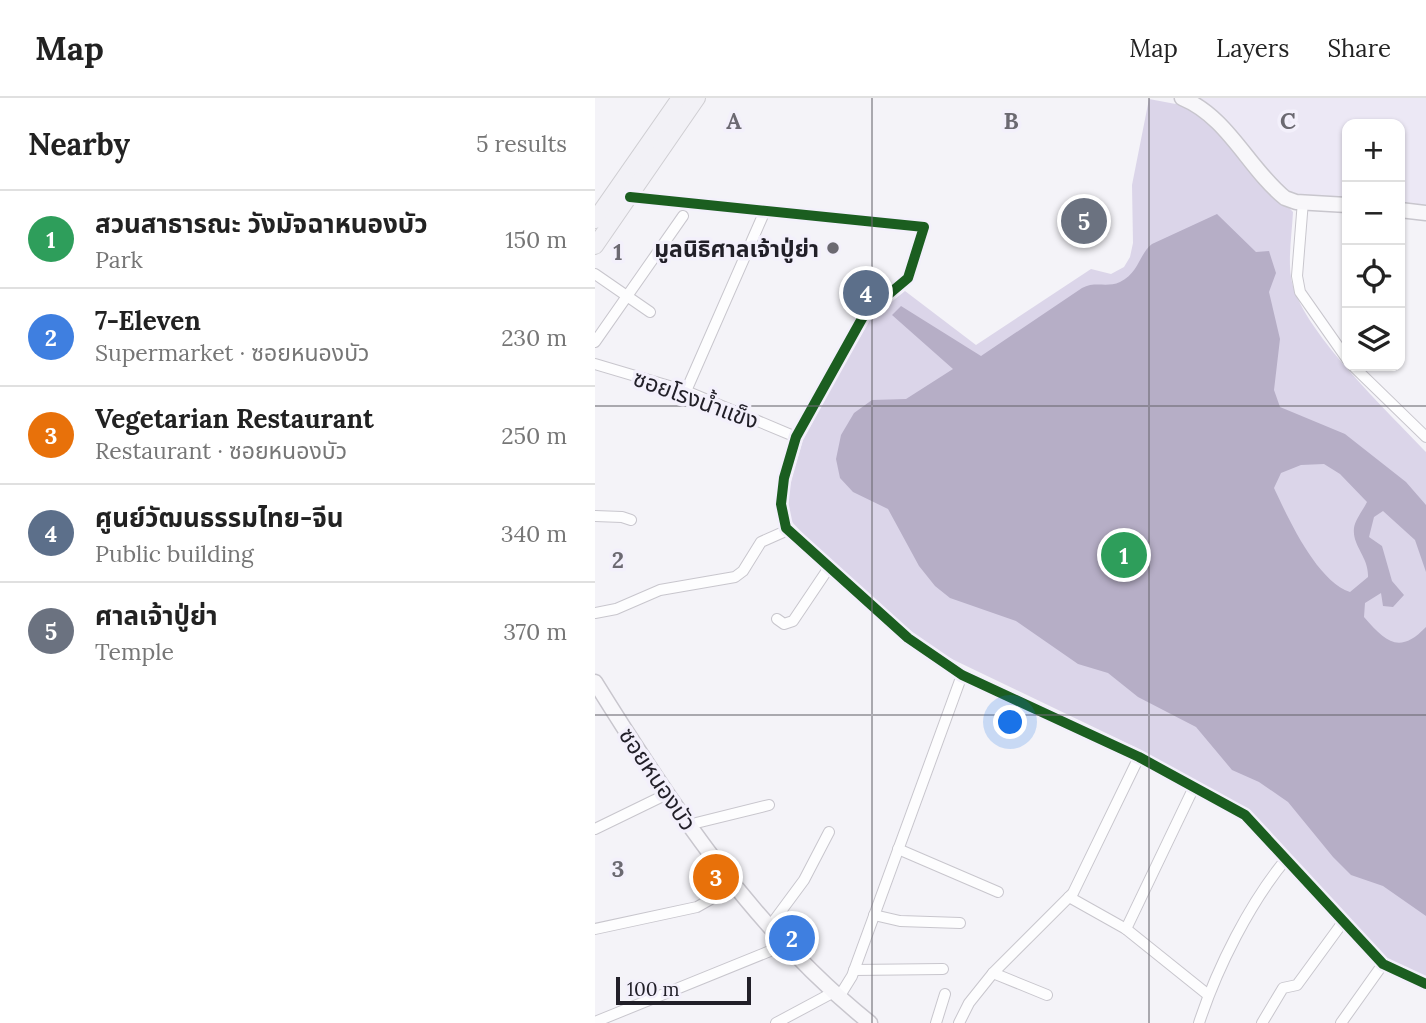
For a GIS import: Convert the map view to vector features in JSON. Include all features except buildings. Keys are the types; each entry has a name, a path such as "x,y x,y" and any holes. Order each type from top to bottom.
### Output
{"main road":[{"path":"595,246 680,98"},
{"path":"595,220 623,198 697,98"}],"street":[{"path":"1182,98 1197,105 1218,123 1285,198 1342,205"},
{"path":"623,198 924,227 908,278 864,315 796,438 784,478 781,504 788,530 828,569 908,638 962,675 1139,757 1245,815 1383,964 1426,985"},
{"path":"1303,201 1297,276 1300,292 1342,352"},
{"path":"1405,211 1426,213"},
{"path":"686,391 764,213"},
{"path":"595,342 683,216"},
{"path":"595,274 650,312"},
{"name":"ซอยโรงน้ำแข็ง","path":"595,364 686,391 796,438"},
{"path":"1358,371 1426,438"},
{"path":"595,516 631,520"},
{"path":"595,613 616,609 660,590 735,578 743,571 761,542 788,530"},
{"path":"777,619 784,624 793,621 828,569"},
{"path":"776,1023 837,994 854,970 962,675"},
{"name":"ซอยหนองบัว","path":"595,682 665,794 734,886 837,994 870,1023"},
{"path":"960,1023 969,1003 993,972 1069,897 1139,757"},
{"path":"1126,929 1194,787"},
{"path":"595,829 665,794"},
{"path":"688,825 769,805"},
{"path":"771,926 804,880 829,832"},
{"path":"898,849 998,892"},
{"path":"1199,1023 1207,994 1271,877 1287,858"},
{"path":"595,929 697,907 734,886"},
{"path":"1069,897 1126,929 1207,994"},
{"path":"874,915 912,922 960,923"},
{"path":"1262,1023 1283,988 1297,985 1343,922"},
{"path":"595,1022 770,951 785,941"},
{"path":"1341,1023 1383,964"},
{"path":"854,970 943,969"},
{"path":"993,972 1047,995"},
{"path":"936,1023 945,994"}],"shaded area":[{"path":"1196,98 1426,98 1426,208 1405,206 1405,119 1342,119 1342,198 1287,193"},
{"path":"1149,99 1181,105 1205,119 1293,212 1290,269 1297,298 1342,362 1342,371 1350,371 1426,452 1426,977 1387,960 1252,813 1135,747 933,650 905,631 842,575 791,521 788,509 789,489 803,440 871,318 905,291 976,345 1091,269 1111,274 1124,267 1130,257 1133,243 1132,185"},
{"path":"1217,214 1256,252 1269,251 1276,273 1269,292 1280,339 1274,390 1280,407 1345,434 1406,482 1426,505 1426,572 1415,540 1383,511 1374,517 1369,537 1382,546 1392,581 1404,595 1393,607 1383,606 1381,593 1365,603 1364,617 1379,633 1393,642 1408,641 1426,627 1426,916 1383,886 1351,875 1288,802 1259,782 1232,770 1196,727 1138,697 1108,673 1078,664 1016,621 950,598 935,586 919,566 888,509 853,492 840,478 836,459 841,435 854,413 872,400 906,399 953,369 892,315 901,306 981,356 1082,288 1120,282 1131,274 1152,244","holes":["1324,464 1340,474 1367,502 1356,522 1354,534 1366,563 1368,577 1350,592 1338,586 1315,563 1274,488 1281,473 1301,465"]}],"cycle path":[{"path":"630,197 924,227 908,278 864,315 796,437 784,478 781,504 786,528 908,638 962,675 1139,757 1245,815 1383,964 1426,984"}],"place":[{"name":"ศาลเจ้าปู่ย่า","path":"1084,221"},
{"name":"มูลนิธิศาลเจ้าปู่ย่า","path":"833,248"},
{"name":"ศูนย์วัฒนธรรมไทย-จีน","path":"866,293"},
{"name":"สวนสาธารณะ วังมัจฉาหนองบัว","path":"1124,555"},
{"name":"Vegetarian Restaurant","path":"716,877"},
{"name":"7-Eleven","path":"792,938"}]}
